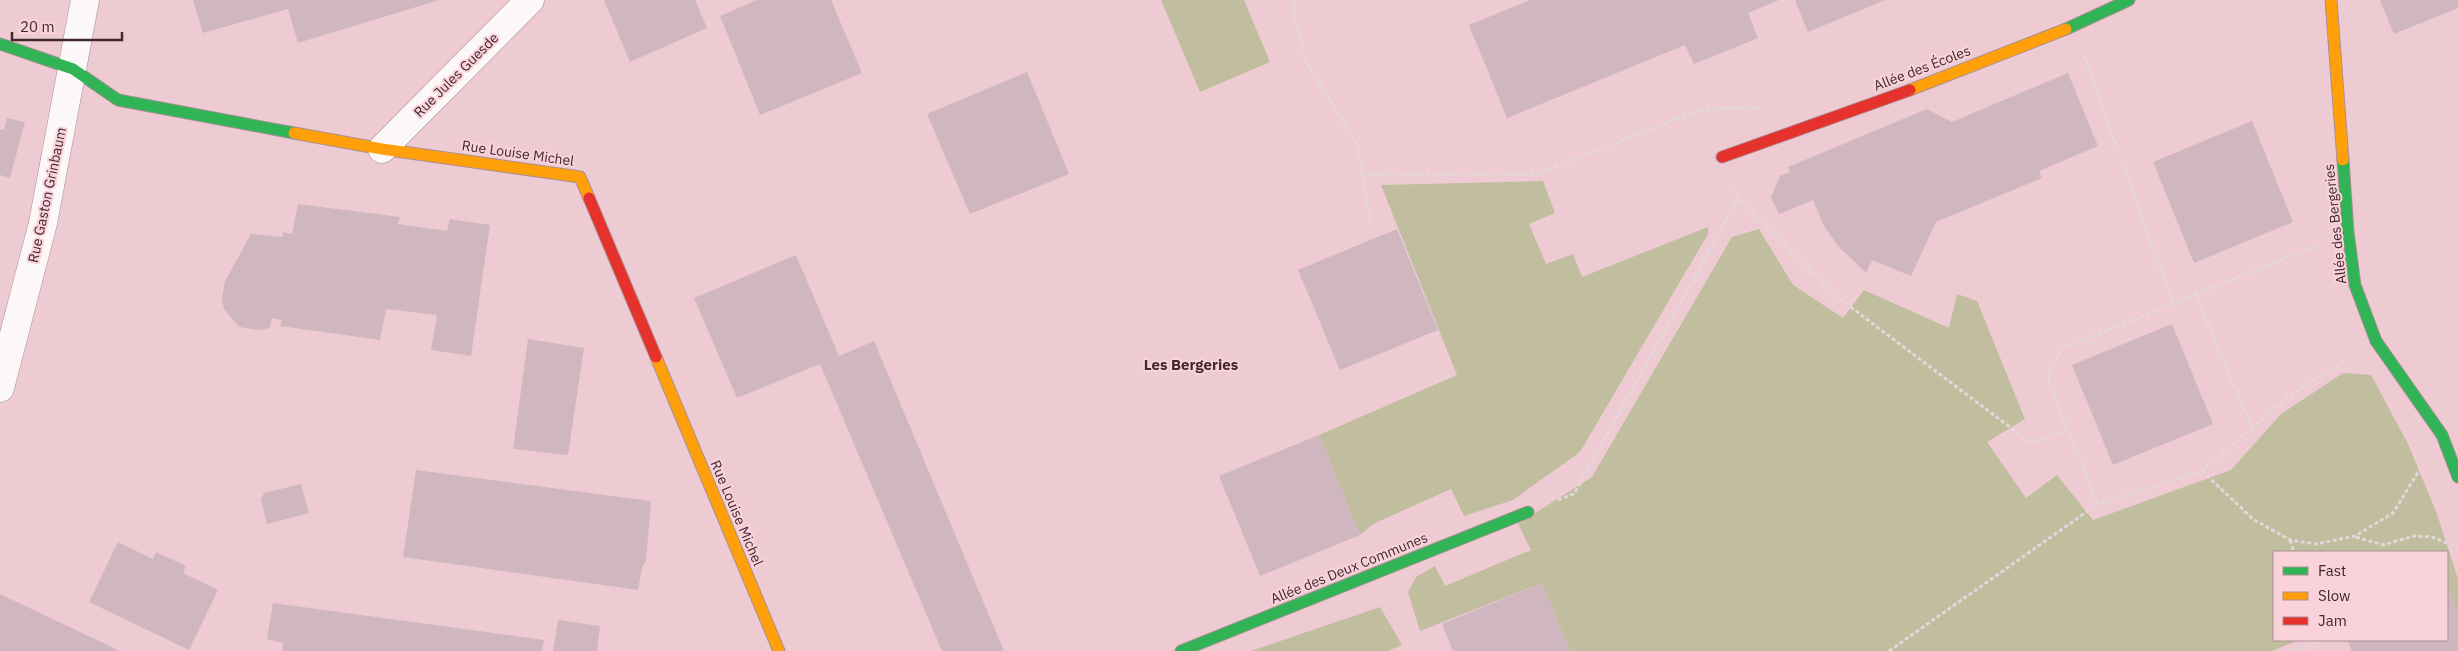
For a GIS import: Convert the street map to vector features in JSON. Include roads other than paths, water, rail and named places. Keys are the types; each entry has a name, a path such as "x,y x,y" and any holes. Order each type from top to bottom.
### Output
{"street":[{"name":"Rue Gaston Grinbaum","path":"0,388 43,223 85,0"},
{"name":"Rue Jules Guesde","path":"382,149 530,0"},
{"name":"Allée des Écoles","path":"1722,157 1878,102 2073,27 2129,0"},
{"name":"Allée des Bergeries","path":"2330,0 2348,232 2355,285 2376,341 2442,435 2458,478"},
{"name":"Rue Louise Michel","path":"0,44 73,70 118,100 382,149 580,177 779,651"},
{"name":"Allée des Deux Communes","path":"1181,651 1528,512"}],"district":[{"name":"Les Bergeries","path":"1191,364"}]}
